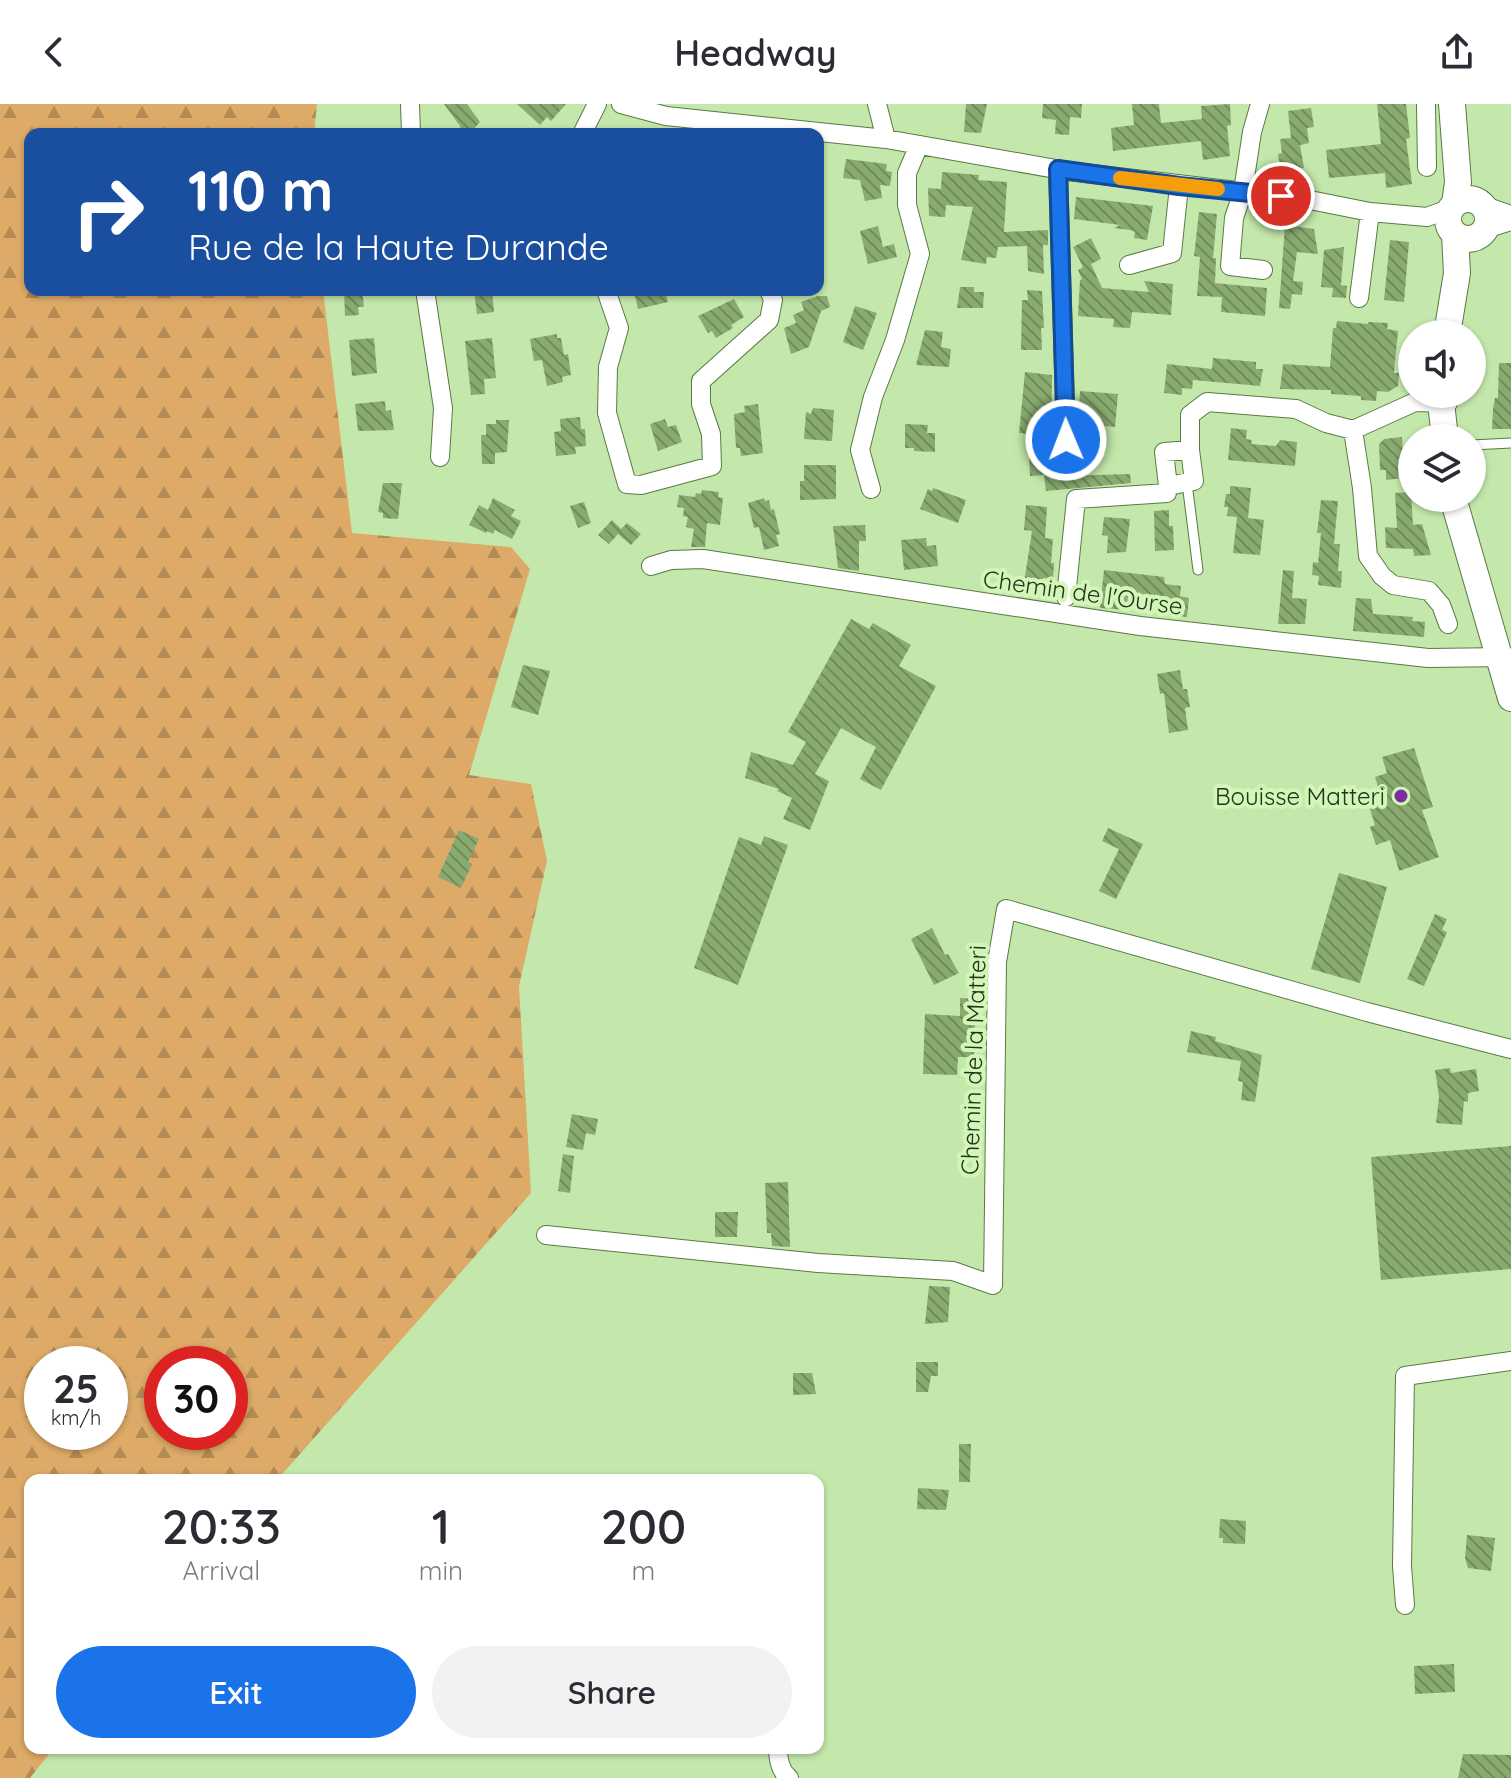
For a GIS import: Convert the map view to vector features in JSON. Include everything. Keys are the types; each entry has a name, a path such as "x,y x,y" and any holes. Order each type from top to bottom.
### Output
{"main road":[{"path":"1452,104 1462,218 1476,245 1465,274 1458,320"},
{"path":"1449,320 1457,273 1466,161 1463,104"},
{"path":"1458,512 1505,657 1511,698"}],"street":[{"path":"410,104 411,128"},
{"path":"585,128 597,104"},
{"path":"621,104 666,116 747,128"},
{"path":"877,104 886,139"},
{"path":"1260,104 1252,132 1243,191 1234,218 1230,266 1263,270"},
{"path":"1426,104 1427,167"},
{"path":"824,135 886,139 1058,169 1179,186 1243,191 1370,212 1511,221"},
{"path":"871,489 860,450 873,397 895,340 920,254 907,205 907,173 919,145"},
{"path":"1058,169 1066,440"},
{"path":"1129,265 1172,253 1179,186"},
{"path":"1359,298 1370,212"},
{"path":"1462,218 1511,215"},
{"path":"426,296 443,408 440,457"},
{"path":"608,296 619,328 608,367 607,413 627,484 641,485 712,466 711,434 701,404 701,381 769,320 771,296"},
{"path":"1168,486 1194,481 1190,415 1207,402 1296,409 1326,423 1353,430 1402,408"},
{"path":"1353,430 1368,556 1382,576 1393,585 1429,591 1441,605 1448,624"},
{"path":"1066,597 1076,499 1167,493 1164,452 1190,450"},
{"name":"Chemin de l'Ourse","path":"651,566 671,560 703,559 1140,626 1428,658 1505,657"},
{"name":"Chemin de la Matteri","path":"546,1235 818,1263 953,1271 993,1285 997,962 1006,909 1367,1012 1511,1049"},
{"path":"1405,1605 1402,1566 1405,1376 1511,1361"},
{"path":"778,1754 784,1774 789,1778"}],"lane":[{"path":"1486,444 1511,443"},
{"path":"1187,483 1198,570"}],"green space":[{"path":"0,104 317,104 315,128 24,128 24,296 324,296 352,533 511,547 530,569 469,775 531,784 547,861 519,986 531,1193 282,1474 24,1474 24,1754 49,1754 30,1778 0,1778"}],"building":[{"path":"444,104 467,104 480,122 474,128 460,126"},
{"path":"517,104 566,104 551,121 547,117 540,125"},
{"path":"966,104 987,104 981,133 964,132"},
{"path":"1043,104 1082,104 1081,118 1070,117 1069,135 1055,134 1056,120 1042,118"},
{"path":"1132,104 1159,104 1161,123 1202,119 1201,106 1230,104 1231,125 1227,126 1230,156 1203,160 1201,141 1113,151 1111,128 1134,125"},
{"path":"1377,104 1406,104 1410,138 1406,139 1412,184 1386,188 1385,173 1329,178 1326,150 1381,144"},
{"path":"1311,108 1314,127 1307,128 1309,143 1300,145 1304,168 1281,172 1278,154 1282,153 1280,139 1291,138 1288,111"},
{"path":"846,159 887,164 886,171 892,172 890,186 880,185 882,198 865,201 860,180 843,178"},
{"path":"942,172 979,175 978,180 1007,182 1004,232 1048,230 1048,245 1043,245 1044,274 1028,271 1027,246 998,247 996,258 987,257 986,264 961,260 973,207 946,205 945,217 929,216 928,188 941,189"},
{"path":"1076,197 1153,206 1147,240 1134,238 1135,232 1130,230 1114,228 1120,225 1074,219"},
{"path":"1199,212 1217,214 1213,258 1216,258 1215,283 1267,288 1265,316 1221,312 1222,297 1197,296 1200,257 1194,256"},
{"path":"1285,225 1314,229 1318,254 1297,252 1293,281 1303,282 1302,295 1292,294 1290,309 1279,308"},
{"path":"878,226 883,247 894,244 897,257 868,264 860,231"},
{"path":"1091,238 1101,259 1091,264 1102,288 1149,292 1144,281 1173,284 1171,315 1132,312 1130,328 1113,327 1114,319 1078,316 1082,279 1078,270 1083,267 1073,247"},
{"path":"1390,240 1409,242 1404,302 1384,300"},
{"path":"1344,247 1341,285 1347,286 1346,298 1332,297 1333,288 1321,287 1324,250"},
{"path":"960,287 974,287 974,292 984,292 983,308 957,308"},
{"path":"1027,290 1042,291 1042,350 1021,350 1022,300 1028,300"},
{"path":"344,296 363,296 364,307 358,307 359,315 345,316"},
{"path":"475,296 493,296 494,312 477,314"},
{"path":"635,296 666,296 668,302 638,309"},
{"path":"827,296 830,307 821,311 809,347 791,354 784,328 796,323 793,315 804,310 801,302"},
{"path":"734,299 744,317 716,338 712,331 708,333 698,316"},
{"path":"855,306 877,313 863,350 843,342"},
{"path":"1337,321 1368,322 1388,323 1387,329 1398,331 1394,373 1398,373 1398,386 1388,392 1377,391 1376,401 1361,400 1361,396 1331,394 1331,390 1280,389 1283,364 1330,367 1333,328 1336,328"},
{"path":"925,330 943,332 941,347 951,349 949,367 916,365"},
{"path":"557,334 557,338 561,338 564,355 568,354 571,375 562,377 563,382 547,386 542,360 534,361 530,339"},
{"path":"374,338 377,373 352,376 349,340"},
{"path":"492,338 496,378 484,379 485,394 471,395 465,341"},
{"path":"1213,358 1256,362 1256,369 1263,369 1260,386 1193,380 1192,389 1182,388 1182,395 1164,393 1167,364 1212,369"},
{"path":"1499,363 1511,363 1511,429 1492,429 1495,398 1498,398"},
{"path":"1025,372 1052,375 1051,436 1019,433"},
{"path":"1080,391 1118,394 1115,427 1078,423"},
{"path":"385,401 386,411 391,410 394,430 358,431 355,404"},
{"path":"758,404 763,453 741,456 740,448 736,448 734,414 745,412 744,406"},
{"path":"813,408 834,410 832,441 804,439 806,412 811,414"},
{"path":"580,417 581,429 585,429 586,446 575,447 576,454 556,456 554,432 561,431 560,419"},
{"path":"665,419 668,427 676,425 682,442 658,451 650,424"},
{"path":"496,420 509,420 507,452 495,453 495,464 482,464 481,435 486,435 486,424 496,424"},
{"path":"905,424 928,425 927,433 935,433 935,452 905,448"},
{"path":"1231,428 1247,430 1246,439 1252,440 1251,444 1276,446 1280,440 1297,442 1295,466 1228,460"},
{"path":"1398,437 1398,479 1386,480 1386,470 1380,470 1379,444 1384,439"},
{"path":"1060,455 1062,476 1130,474 1131,483 1046,491 1044,475 1030,476 1029,456"},
{"path":"804,465 836,465 836,499 800,500"},
{"path":"383,483 402,483 398,519 383,518 383,513 378,512"},
{"path":"1230,486 1251,488 1248,518 1264,520 1260,555 1233,553 1237,517 1227,516 1228,507 1224,507"},
{"path":"933,488 966,500 958,523 920,509 928,489 932,491"},
{"path":"702,490 719,492 718,497 723,498 720,525 707,523 705,547 691,547 694,529 686,527 688,517 683,516 684,508 677,507 679,495 695,497"},
{"path":"1395,493 1398,493 1398,512 1412,512 1413,525 1422,524 1431,555 1414,556 1413,549 1386,548 1385,527 1397,528"},
{"path":"493,498 515,510 511,516 521,521 512,539 495,530 493,534 486,533 469,525 479,505 488,510"},
{"path":"764,498 765,501 769,500 771,510 774,509 780,534 776,535 779,546 764,550 759,527 754,528 748,503"},
{"path":"1321,500 1338,501 1334,544 1340,544 1338,571 1342,571 1341,588 1318,585 1319,576 1312,575 1313,562 1318,563 1321,533 1317,533"},
{"path":"584,502 591,523 578,528 570,506"},
{"path":"1026,505 1047,507 1045,538 1053,539 1051,563 1054,563 1053,579 1043,578 1043,590 1023,589 1032,531 1024,530"},
{"path":"1169,510 1174,550 1155,551 1154,511"},
{"path":"1104,517 1130,519 1126,552 1107,553 1108,536 1102,535"},
{"path":"612,520 621,529 627,523 641,534 631,545 618,534 609,544 598,535"},
{"path":"865,525 866,541 859,541 859,571 838,568 833,526"},
{"path":"926,538 927,546 936,545 938,566 904,570 901,540"},
{"path":"1104,570 1164,577 1165,584 1181,586 1180,596 1189,598 1187,617 1157,614 1159,600 1152,599 1153,595 1128,593 1127,610 1100,608"},
{"path":"1283,570 1294,571 1292,598 1307,599 1305,624 1278,624"},
{"path":"1356,598 1371,599 1373,614 1413,617 1412,621 1425,622 1424,637 1353,631"},
{"path":"851,619 869,629 873,623 911,645 899,666 936,686 881,790 860,779 876,747 841,728 815,774 829,781 810,830 783,819 792,798 777,791 779,789 745,778 751,752 793,765 806,742 788,732"},
{"path":"523,665 550,671 538,715 511,707"},
{"path":"1180,670 1190,707 1185,708 1188,730 1169,733 1164,693 1160,694 1157,674"},
{"path":"1414,748 1433,807 1422,810 1439,857 1399,871 1390,840 1376,845 1370,827 1375,825 1369,806 1383,802 1375,777 1387,773 1382,757"},
{"path":"1108,828 1143,844 1116,899 1099,891 1119,849 1102,841"},
{"path":"459,830 479,839 461,888 438,877"},
{"path":"764,836 788,845 738,985 694,968 739,837 761,845"},
{"path":"1339,873 1387,887 1360,983 1311,969"},
{"path":"1435,914 1447,919 1442,930 1447,932 1424,986 1407,979"},
{"path":"932,928 945,955 948,954 959,973 934,985 911,939"},
{"path":"960,998 976,999 974,1057 958,1057 957,1075 923,1074 925,1014 960,1016"},
{"path":"1191,1031 1262,1055 1255,1102 1241,1100 1243,1082 1238,1081 1241,1061 1187,1052"},
{"path":"1450,1068 1451,1073 1476,1069 1479,1091 1468,1093 1468,1102 1464,1101 1462,1125 1436,1123 1439,1097 1435,1070"},
{"path":"572,1114 598,1119 595,1135 586,1133 583,1150 566,1147"},
{"path":"1511,1146 1511,1269 1381,1280 1371,1157"},
{"path":"563,1154 574,1156 570,1193 558,1191"},
{"path":"788,1182 790,1247 772,1246 771,1233 767,1233 765,1183"},
{"path":"715,1212 738,1212 737,1237 715,1237"},
{"path":"929,1286 950,1287 948,1322 925,1324"},
{"path":"916,1362 938,1362 938,1376 931,1376 928,1392 916,1392"},
{"path":"793,1373 812,1373 816,1394 793,1395"},
{"path":"959,1444 971,1444 970,1482 959,1482"},
{"path":"918,1488 949,1490 946,1510 917,1509"},
{"path":"1220,1519 1246,1521 1245,1544 1223,1543 1223,1538 1219,1538"},
{"path":"1467,1535 1495,1538 1491,1571 1468,1568 1465,1558"},
{"path":"1454,1664 1455,1692 1415,1694 1414,1666"},
{"path":"1463,1754 1511,1755 1511,1778 1458,1778"}],"slow traffic":[{"path":"1120,178 1218,189"}],"place":[{"name":"Bouisse Matteri","path":"1401,796"}],"route":[{"path":"1066,440 1058,169 1136,181 1281,196"}]}
